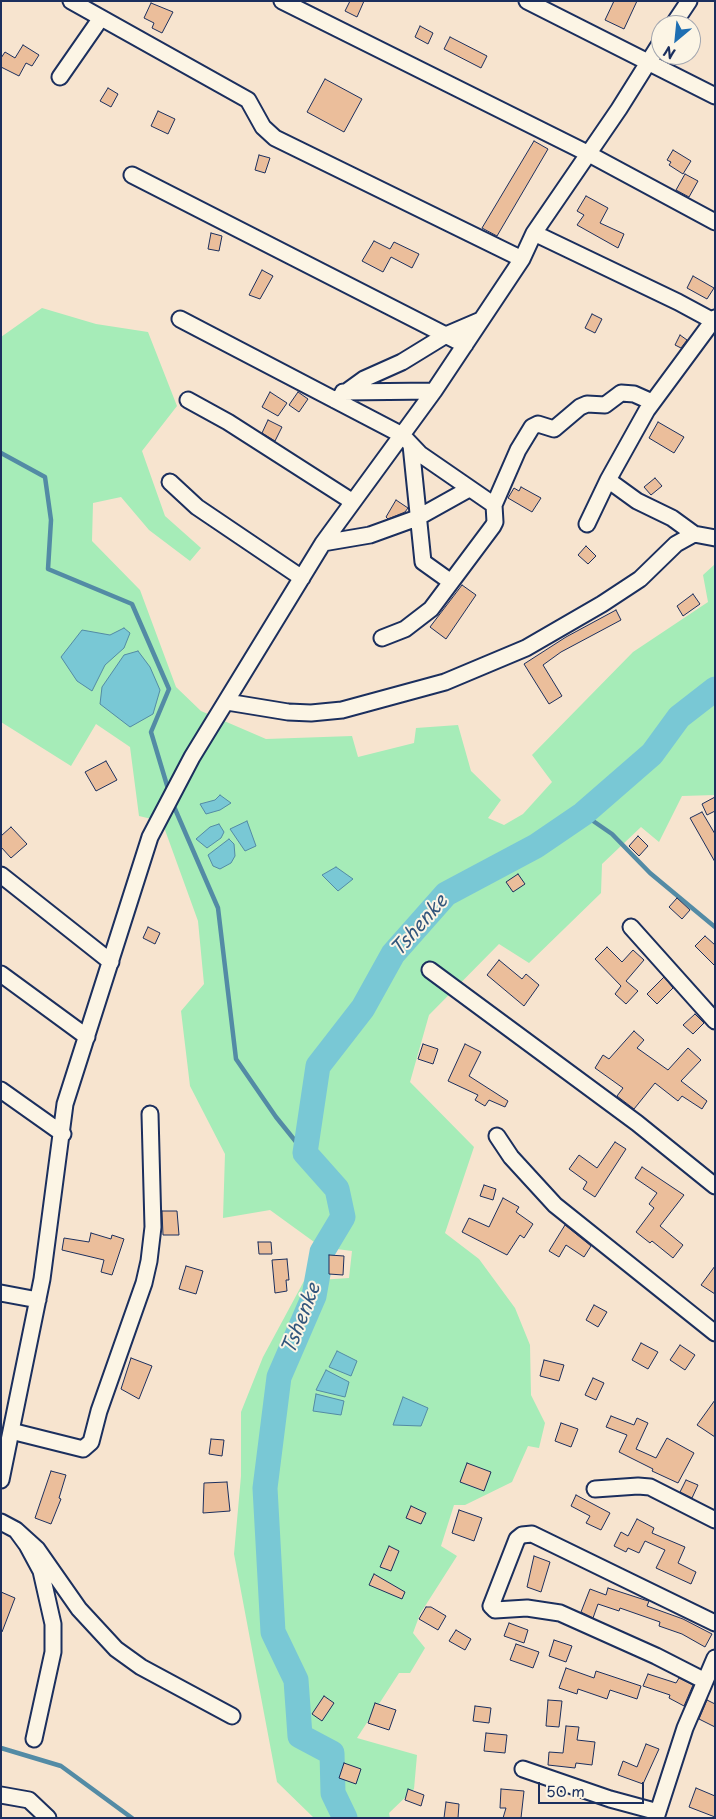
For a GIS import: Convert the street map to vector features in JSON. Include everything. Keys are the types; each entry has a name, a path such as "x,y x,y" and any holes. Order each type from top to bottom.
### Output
{"street":[{"path":"71,1 248,100 263,126 275,138 522,259"},
{"path":"282,1 587,153 715,222"},
{"path":"527,1 715,96"},
{"path":"680,15 689,1"},
{"path":"60,77 101,18"},
{"path":"1,1480 8,1423 38,1300 63,1134 65,1104 150,837 192,757 228,702 244,671 323,543 353,502 406,440 434,391 522,259 534,233 587,153 619,109 651,56"},
{"path":"132,175 465,345"},
{"path":"534,233 714,320 652,402 608,480 587,524"},
{"path":"180,319 305,384 341,396 406,440 469,489 494,505"},
{"path":"341,396 364,380 402,362 446,335 482,320"},
{"path":"341,396 434,391"},
{"path":"382,638 415,623 431,608 493,526 495,522 494,505 518,450 534,425 538,424 554,429 580,407 586,404 605,406 621,393 634,394 652,402"},
{"path":"188,400 228,422 353,502"},
{"path":"406,440 423,562 451,582"},
{"path":"608,480 637,500 672,518 688,530 715,538"},
{"path":"170,482 197,507 302,578"},
{"path":"323,543 370,535 417,518 469,489"},
{"path":"228,702 288,712 311,713 342,710 445,682 526,648 602,604 640,579 688,530"},
{"path":"3,880 110,962"},
{"path":"631,927 715,1021"},
{"path":"430,970 637,1123 715,1186"},
{"path":"1,974 87,1037"},
{"path":"1,1090 63,1134"},
{"path":"8,1423 83,1449 91,1442 99,1411 144,1283 149,1260 153,1227 150,1114"},
{"path":"497,1136 512,1157 555,1205 715,1333"},
{"path":"1,1293 38,1300"},
{"path":"595,1488 650,1487 715,1520"},
{"path":"1,1522 16,1530 37,1549 80,1609 116,1649 141,1667 232,1716"},
{"path":"16,1530 27,1545 41,1571 53,1624 53,1652 34,1739"},
{"path":"705,1681 648,1652 560,1613 527,1608 495,1610 490,1606 517,1540 522,1535 532,1534 715,1622"},
{"path":"523,1769 657,1815 685,1728 715,1658"},
{"path":"1,1795 30,1800 48,1818"}],"green space":[{"path":"42,308 96,324 148,332 177,406 142,451 165,516 201,548 190,561 149,530 121,497 93,503 92,541 140,590 176,687 201,711 266,739 352,736 358,757 414,743 416,728 458,725 471,771 501,800 488,818 504,825 523,814 552,782 532,755 633,652 708,602 703,575 715,564 715,795 682,796 659,842 641,827 602,864 601,893 529,963 499,944 429,1015 410,1082 474,1147 445,1233 479,1259 515,1308 530,1345 531,1395 545,1423 539,1448 528,1446 512,1482 465,1505 454,1505 441,1546 457,1556 420,1614 413,1633 425,1648 410,1673 399,1673 357,1738 417,1755 414,1789 389,1813 390,1818 314,1818 277,1782 234,1554 241,1476 241,1412 263,1357 304,1281 349,1278 352,1251 321,1247 270,1210 223,1218 225,1154 190,1086 181,1011 204,984 198,921 160,821 139,816 130,747 96,724 71,766 1,722 1,337"}],"water":[{"path":"124,628 130,633 124,648 105,665 92,691 77,681 61,657 82,630 110,635"},
{"path":"138,651 150,667 160,690 153,714 130,727 100,704 102,687 124,655"},
{"path":"220,795 231,803 220,810 206,814 200,804 215,800"},
{"path":"247,821 256,846 245,851 230,829"},
{"path":"219,824 224,832 221,838 207,848 196,839 210,827"},
{"path":"229,839 234,844 235,856 231,863 220,869 213,866 208,855"},
{"path":"336,867 353,879 338,891 322,875"},
{"path":"337,1351 357,1361 351,1376 329,1367"},
{"path":"326,1370 349,1382 345,1397 316,1390"},
{"path":"316,1394 344,1401 341,1415 313,1411"},
{"path":"403,1397 428,1408 421,1426 393,1425"}],"building":[{"path":"350,1 364,1 357,17 345,11"},
{"path":"614,1 637,1 624,29 605,20"},
{"path":"151,3 173,12 162,33 152,28 154,23 144,18"},
{"path":"420,26 433,33 428,44 415,37"},
{"path":"450,37 487,56 481,68 444,49"},
{"path":"23,45 39,55 32,66 26,63 19,76 1,67 1,58 5,52 15,58"},
{"path":"325,79 362,99 344,132 307,112"},
{"path":"108,88 118,94 111,107 100,101"},
{"path":"158,111 175,119 168,134 151,126"},
{"path":"534,141 548,149 497,236 482,228"},
{"path":"673,150 691,161 683,174 669,165 671,162 667,160"},
{"path":"259,155 270,158 265,173 255,170"},
{"path":"685,174 698,181 689,197 676,190"},
{"path":"586,196 608,208 600,223 624,234 618,248 577,225 584,215 577,211"},
{"path":"211,233 222,236 219,251 208,249"},
{"path":"374,241 390,249 394,242 419,254 412,268 391,257 383,272 362,261"},
{"path":"262,270 273,276 260,299 249,295"},
{"path":"693,276 714,288 707,299 687,288"},
{"path":"592,314 602,319 595,333 585,328"},
{"path":"680,335 687,340 681,348 675,345"},
{"path":"270,392 287,403 278,416 262,407"},
{"path":"298,392 308,399 299,412 289,405"},
{"path":"268,420 282,427 275,441 262,433"},
{"path":"658,422 684,437 674,453 649,438"},
{"path":"655,478 662,486 651,495 644,487"},
{"path":"521,487 541,498 532,512 508,498 514,488 519,491"},
{"path":"396,500 408,508 405,512 388,519 386,517"},
{"path":"586,546 596,556 588,564 578,555"},
{"path":"462,585 476,595 446,639 430,627"},
{"path":"693,594 700,604 683,616 677,606"},
{"path":"616,610 621,620 561,652 543,665 562,696 549,704 524,664 566,637"},
{"path":"106,761 117,780 96,791 85,772"},
{"path":"715,797 715,811 707,815 702,804"},
{"path":"702,812 715,834 715,862 690,818"},
{"path":"11,827 27,844 11,858 1,847 1,836"},
{"path":"638,836 648,846 639,856 629,846"},
{"path":"518,874 525,884 513,892 506,882"},
{"path":"677,898 690,910 682,919 669,907"},
{"path":"148,927 160,933 155,944 143,938"},
{"path":"705,936 715,945 715,966 695,946"},
{"path":"607,947 622,962 633,950 644,960 626,981 638,991 626,1004 615,994 621,986 595,959"},
{"path":"499,960 522,979 526,974 539,985 524,1006 487,975"},
{"path":"664,977 673,988 657,1004 647,994"},
{"path":"695,1014 704,1023 693,1034 683,1025"},
{"path":"634,1031 644,1040 637,1048 668,1070 688,1048 701,1060 681,1081 707,1101 702,1109 682,1096 678,1101 655,1083 634,1109 617,1096 623,1088 595,1068 603,1055 609,1059"},
{"path":"423,1044 438,1049 433,1064 418,1059"},
{"path":"465,1044 481,1052 469,1076 508,1101 505,1107 489,1100 485,1106 475,1100 478,1095 448,1081"},
{"path":"615,1142 626,1149 595,1197 583,1189 587,1182 569,1169 579,1155 597,1168"},
{"path":"642,1167 684,1195 660,1226 683,1245 673,1258 652,1241 650,1243 636,1232 654,1208 649,1204 657,1193 635,1178"},
{"path":"484,1185 496,1189 493,1200 480,1196"},
{"path":"503,1198 519,1207 516,1212 533,1224 524,1238 520,1235 507,1255 462,1232 469,1218 489,1227"},
{"path":"162,1211 177,1211 179,1235 163,1235"},
{"path":"565,1225 591,1246 584,1257 566,1245 559,1257 549,1251"},
{"path":"91,1233 111,1239 112,1235 124,1239 112,1275 101,1272 104,1260 62,1250 64,1238 89,1242"},
{"path":"258,1242 271,1242 272,1254 259,1254"},
{"path":"329,1255 344,1256 343,1275 329,1274"},
{"path":"287,1259 289,1280 286,1280 287,1291 275,1293 272,1260"},
{"path":"186,1266 203,1271 196,1294 179,1289"},
{"path":"715,1266 715,1294 701,1285"},
{"path":"594,1305 607,1312 598,1327 586,1320"},
{"path":"641,1343 658,1352 648,1369 632,1360"},
{"path":"680,1345 695,1355 685,1370 670,1360"},
{"path":"131,1358 152,1366 139,1399 121,1389"},
{"path":"544,1360 564,1365 559,1381 540,1376"},
{"path":"593,1378 604,1383 596,1400 585,1395"},
{"path":"715,1400 715,1437 697,1425"},
{"path":"611,1416 634,1425 637,1418 648,1423 636,1449 656,1458 667,1438 694,1453 678,1483 619,1452 627,1435 606,1427"},
{"path":"561,1423 578,1429 571,1447 555,1441"},
{"path":"211,1439 224,1440 222,1456 209,1454"},
{"path":"467,1463 491,1472 484,1491 460,1482"},
{"path":"51,1471 66,1475 59,1498 61,1499 51,1524 35,1518"},
{"path":"686,1480 698,1485 692,1498 680,1492"},
{"path":"227,1482 230,1511 203,1513 204,1483"},
{"path":"576,1495 610,1513 601,1530 586,1523 590,1516 571,1506"},
{"path":"411,1506 426,1513 421,1524 406,1518"},
{"path":"459,1510 482,1518 474,1541 452,1533"},
{"path":"637,1519 654,1528 652,1533 685,1547 678,1563 696,1572 691,1584 656,1568 665,1550 645,1541 639,1553 628,1548 626,1552 614,1546 621,1532 628,1536"},
{"path":"389,1546 399,1551 391,1571 380,1567"},
{"path":"534,1556 550,1562 541,1592 527,1587"},
{"path":"374,1574 405,1592 402,1599 369,1585"},
{"path":"608,1588 649,1601 647,1606 683,1619 712,1634 705,1647 682,1634 659,1626 660,1622 620,1608 619,1611 598,1604 593,1618 581,1612 590,1589 606,1595"},
{"path":"1,1592 15,1598 2,1632 1,1632"},
{"path":"426,1607 431,1607 446,1616 438,1630 419,1619"},
{"path":"509,1623 528,1630 524,1643 504,1636"},
{"path":"456,1630 471,1639 465,1650 449,1641"},
{"path":"554,1640 572,1646 566,1662 549,1656"},
{"path":"516,1644 539,1652 533,1668 510,1660"},
{"path":"566,1668 594,1678 596,1671 641,1686 637,1699 610,1690 607,1699 578,1689 577,1694 559,1688"},
{"path":"648,1674 676,1683 679,1678 693,1685 684,1706 669,1698 670,1695 643,1686"},
{"path":"324,1696 334,1703 322,1721 312,1714"},
{"path":"548,1700 562,1701 559,1727 546,1726"},
{"path":"707,1700 715,1704 715,1727 699,1719"},
{"path":"375,1703 396,1710 389,1730 368,1723"},
{"path":"475,1706 491,1708 489,1723 473,1721"},
{"path":"566,1726 579,1727 577,1740 595,1742 592,1765 576,1763 575,1768 548,1765 549,1752 563,1753"},
{"path":"486,1733 507,1735 505,1753 484,1751"},
{"path":"646,1744 659,1749 643,1784 618,1775 623,1761 637,1767"},
{"path":"344,1763 361,1769 356,1784 339,1778"},
{"path":"696,1788 715,1796 715,1817 689,1807"},
{"path":"408,1789 424,1795 421,1806 405,1800"},
{"path":"501,1789 524,1791 521,1818 503,1818 506,1808 500,1808"},
{"path":"446,1802 459,1804 458,1818 444,1818"}],"waterway":[{"path":"1,453 45,477 51,520 48,569 132,604 169,689 151,732 169,792"},
{"name":"Tshenke","path":"345,1818 333,1793 332,1753 300,1736 296,1680 273,1632 265,1488 279,1377 314,1296 322,1252 343,1217 337,1189 305,1153 318,1066 363,1008 393,954 446,894 536,846 583,814 652,754 679,717 715,689"},
{"path":"172,802 218,908 236,1059 276,1117 305,1153"},
{"path":"583,814 612,834 650,873 715,927"},
{"path":"1,1748 61,1766 132,1818"}]}
